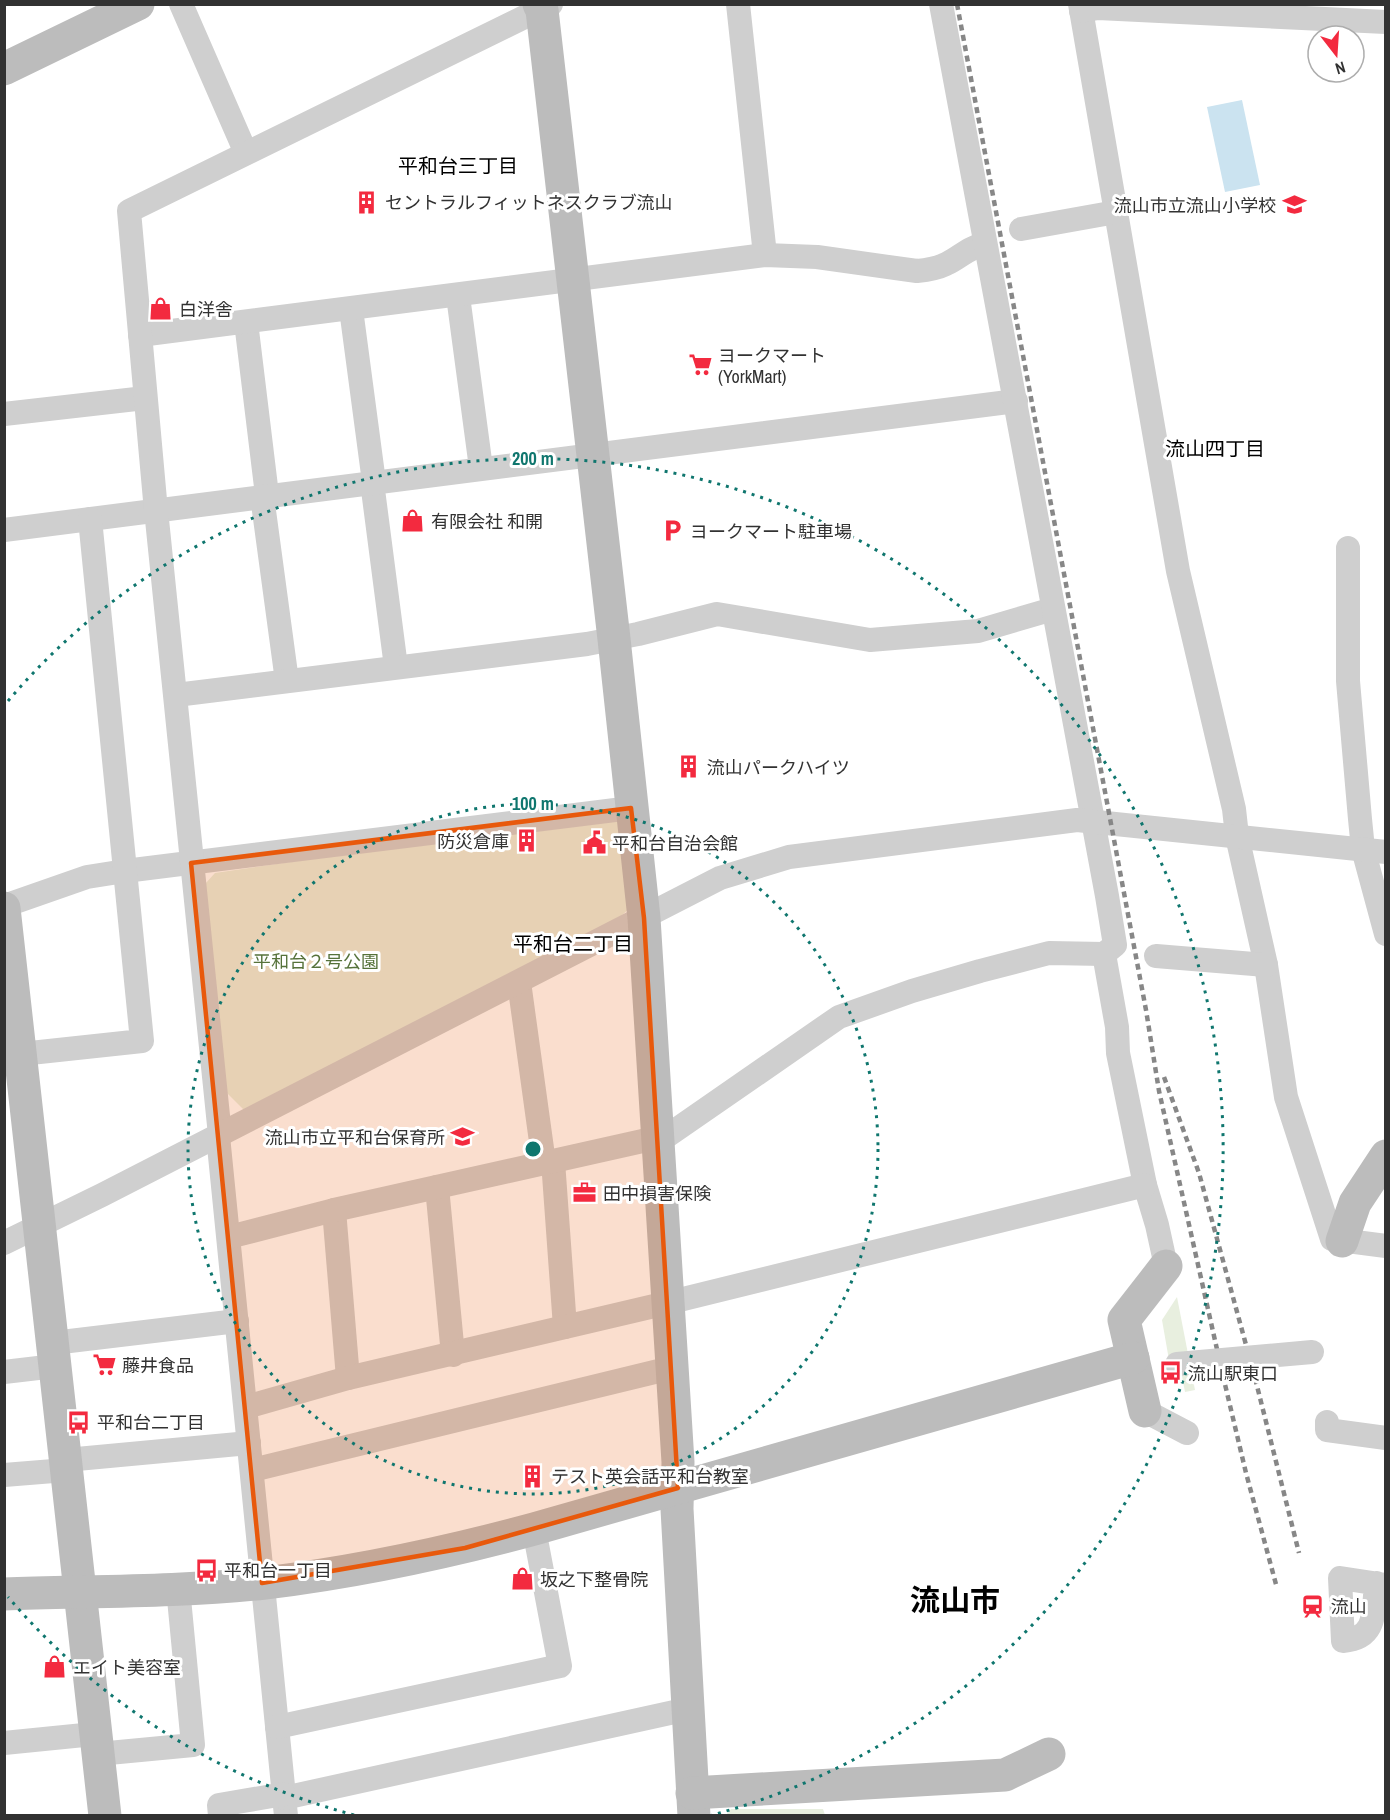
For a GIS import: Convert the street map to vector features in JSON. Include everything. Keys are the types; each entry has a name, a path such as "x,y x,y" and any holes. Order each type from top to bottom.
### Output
{"street":[{"path":"4,69 138,4"},
{"path":"181,4 246,153"},
{"path":"738,4 765,255"},
{"path":"229,1237 334,1210 549,1162 657,1141 839,1017 912,991 1049,953 1104,954 1115,945 941,4"},
{"path":"285,1803 145,398 129,211 544,6 644,918 678,1462 677,1509 693,1804 1005,1775 1049,1754"},
{"path":"1386,22 1272,10 1081,8 1178,571 1234,809 1237,836 1266,965 1286,1097 1332,1239 1386,1246"},
{"path":"1021,229 1116,212"},
{"path":"140,335 765,255 817,256 917,271 931,270 947,264 972,247 985,244"},
{"path":"458,296 481,468"},
{"path":"351,309 396,667"},
{"path":"246,322 287,681"},
{"path":"4,414 145,398"},
{"path":"4,530 1016,401"},
{"path":"21,1054 142,1041 90,519"},
{"path":"1348,548 1348,681 1386,933"},
{"path":"176,695 614,639 717,614 870,640 978,632 1053,609"},
{"path":"105,1815 4,907 87,877 125,871 631,808"},
{"path":"4,1243 720,878 789,857 1077,820 1375,850"},
{"path":"1104,954 1118,1027 1118,1053 1145,1185 1166,1266 1124,1320 1145,1411 1187,1433"},
{"path":"1156,956 1266,965"},
{"path":"519,982 549,1162 565,1328"},
{"path":"1349,1241 1355,1203 1386,1156"},
{"path":"246,1407 348,1378 565,1328 1145,1185"},
{"path":"438,1187 453,1355"},
{"path":"334,1210 348,1378"},
{"path":"4,1372 54,1355 237,1321"},
{"path":"1177,1364 1312,1352"},
{"path":"4,1594 262,1583 389,1565 465,1548 534,1529 1133,1358"},
{"path":"252,1470 671,1368"},
{"path":"1327,1426 1386,1438"},
{"path":"4,1475 66,1465 249,1443"},
{"path":"277,1727 560,1666 534,1529"},
{"path":"4,1743 193,1745 178,1588"},
{"path":"220,1815 219,1805 285,1803 688,1709"}],"highlighted area":[{"path":"631,808 644,918 678,1488 465,1548 262,1583 191,863"}],"green space":[{"name":"平和台２号公園","path":"614,815 621,826 631,907 620,917 245,1111 227,1093 205,884 215,873"},
{"path":"1177,1297 1195,1390 1185,1392 1181,1371 1169,1360 1162,1320"},
{"path":"731,1809 823,1809 825,1815 726,1815"}],"water":[{"path":"1242,100 1260,185 1225,192 1207,107"}],"railway":[{"path":"957,4 1146,1010 1159,1091 1246,1473 1277,1588"},
{"path":"1164,1077 1199,1173 1254,1374 1299,1553"}],"place":[{"name":"セントラルフィットネスクラブ流山","path":"367,202"},
{"name":"流山市立流山小学校","path":"1294,205"},
{"name":"白洋舎","path":"161,309"},
{"name":"ヨークマート (YorkMart)","path":"700,365"},
{"name":"有限会社 和開","path":"413,521"},
{"name":"ヨークマート駐車場","path":"672,531"},
{"name":"流山パークハイツ","path":"689,767"},
{"name":"防災倉庫","path":"527,841"},
{"name":"平和台自治会館","path":"594,843"},
{"name":"流山市立平和台保育所","path":"463,1137"},
{"name":"田中損害保険","path":"585,1193"},
{"name":"藤井食品","path":"104,1365"},
{"name":"流山駅東口","path":"1170,1373"},
{"name":"平和台二丁目","path":"79,1422"},
{"name":"テスト英会話平和台教室","path":"533,1476"},
{"name":"平和台一丁目","path":"206,1570"},
{"name":"坂之下整骨院","path":"522,1579"},
{"name":"流山","path":"1313,1606"},
{"name":"エイト美容室","path":"55,1667"}],"district":[{"name":"平和台三丁目","path":"458,165"},
{"name":"流山四丁目","path":"1215,448"},
{"name":"平和台二丁目","path":"573,943"},
{"name":"流山市","path":"955,1600"}]}
